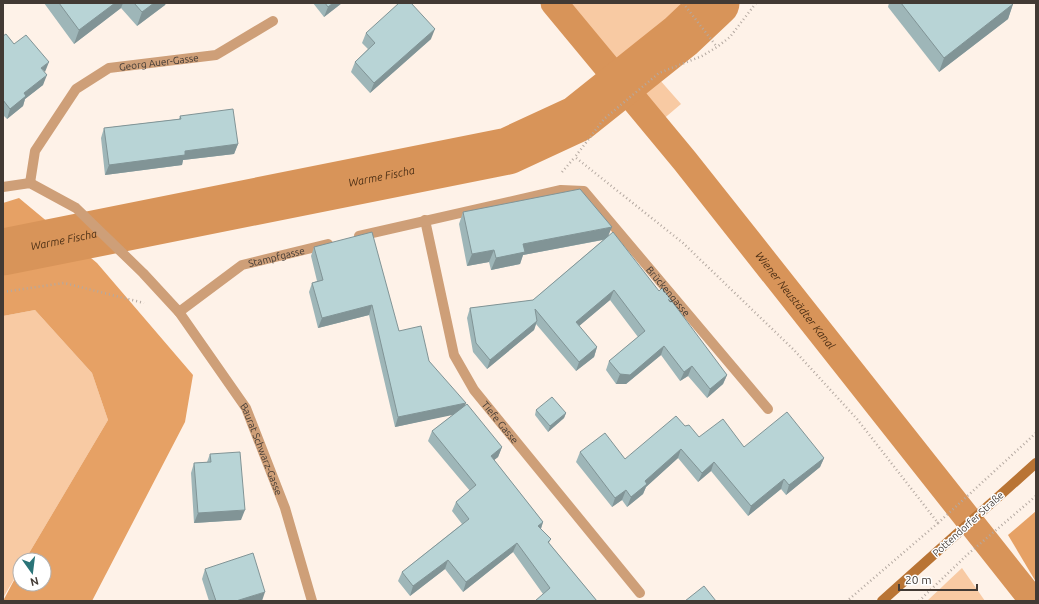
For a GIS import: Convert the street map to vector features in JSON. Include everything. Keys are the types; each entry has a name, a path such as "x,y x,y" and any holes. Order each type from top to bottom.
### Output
{"main road":[{"name":"Pottendorfer Straße","path":"882,601 1036,463"}],"street":[{"name":"Georg Auer-Gasse","path":"30,183 35,151 76,89 109,68 216,55 273,21"},
{"path":"3,187 30,183 76,208 143,272 179,312"},
{"name":"Stampfgasse","path":"179,312 242,265 425,220 561,190"},
{"name":"Brückengasse","path":"561,190 584,191 768,409"},
{"name":"Tiefe Gasse","path":"425,220 454,355 474,390 640,593"},
{"name":"Baurat Schwarz-Gasse","path":"179,312 246,408 285,508 312,601"}],"path":[{"path":"683,3 717,47"},
{"path":"756,3 730,37 717,47 702,56 659,73 604,119 575,157 683,243 794,350 856,419 938,523"},
{"path":"3,292 64,283 148,304"},
{"path":"847,601 938,523 1036,433"},
{"path":"919,601 968,554 1036,496"}],"shaded area":[{"path":"568,3 693,3 700,11 636,53 681,104 661,121"},
{"path":"19,198 97,263 193,375 185,422 92,601 3,601 12,584 12,592 52,592 52,552 30,552 108,420 92,373 35,310 3,316 3,203"},
{"path":"35,310 92,373 108,420 30,552 12,552 12,583 3,598 3,316"},
{"path":"1036,511 1036,582 1008,535"},
{"path":"962,568 985,601 927,601"}],"building":[{"path":"59,3 115,3 79,30"},
{"path":"134,3 154,3 142,12"},
{"path":"325,3 333,3 328,7"},
{"path":"399,3 411,3 435,29 374,83 355,62 375,43 366,33"},
{"path":"901,3 1012,3 1013,4 944,58"},
{"path":"6,34 14,44 26,35 49,62 41,68 47,75 24,93 26,96 10,109 3,100 3,36"},
{"path":"233,109 238,144 185,151 185,155 109,165 104,128 181,119 180,116"},
{"path":"580,189 612,227 523,244 525,252 496,258 494,250 472,254 463,212"},
{"path":"372,232 399,331 421,326 429,361 466,403 398,417 372,305 322,318 312,283 323,280 314,247"},
{"path":"613,232 659,291 662,288 727,375 710,389 692,366 684,372 664,346 630,375 620,374 609,361 645,331 614,290 576,322 597,347 579,362 535,309 537,321 490,360 476,343 470,308 533,300"},
{"path":"552,397 566,413 550,426 536,410"},
{"path":"467,404 502,447 491,456 543,522 538,526 551,539 548,542 597,601 535,601 550,588 517,543 466,582 448,560 413,586 402,572 469,519 456,502 476,485 432,431"},
{"path":"787,412 824,458 789,485 784,479 751,506 714,462 702,473 681,449 645,481 647,484 631,497 626,490 615,498 580,452 605,433 625,459 676,416 685,426 689,425 699,437 723,419 744,447"},
{"path":"240,452 245,510 198,513 194,463 211,462 210,454"},
{"path":"253,553 265,592 236,601 216,601 205,569"},
{"path":"704,586 716,601 685,601"}],"waterway":[{"name":"Wiener Neustädter Kanal","path":"554,3 685,161 1033,601"},
{"name":"Warme Fischa","path":"3,252 508,151 577,119 681,36 716,3"}]}
